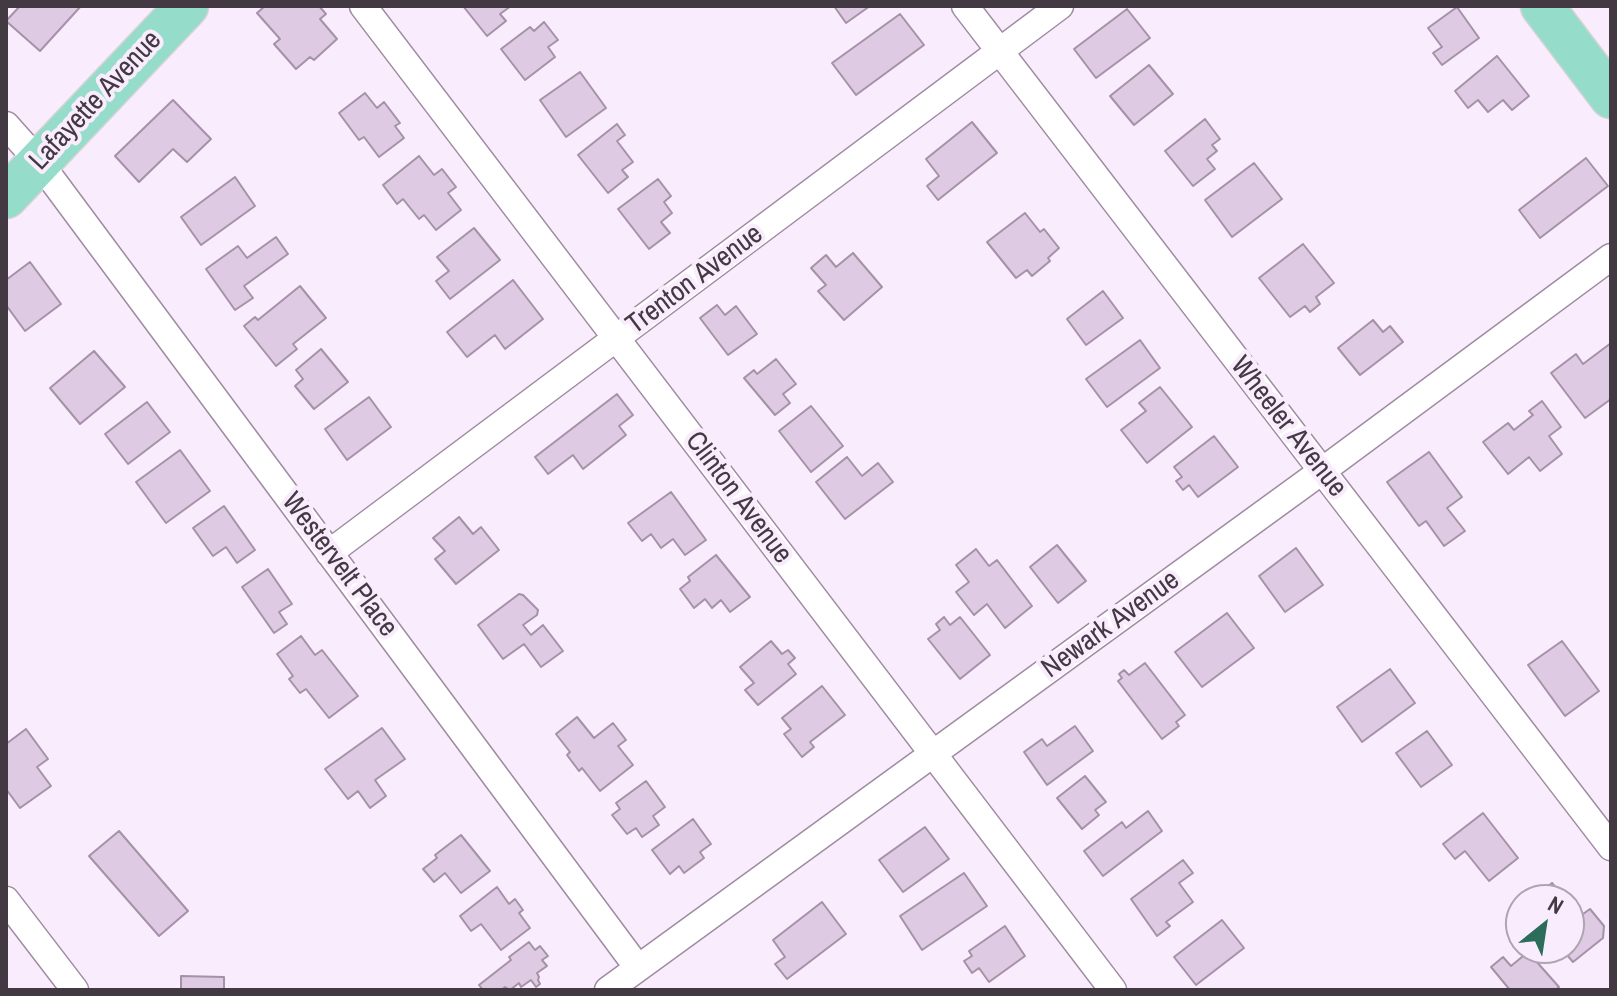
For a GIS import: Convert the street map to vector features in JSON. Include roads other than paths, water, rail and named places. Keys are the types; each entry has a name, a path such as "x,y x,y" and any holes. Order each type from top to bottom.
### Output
{"main road":[{"name":"Lafayette Avenue","path":"6,197 187,6"},
{"path":"1542,6 1611,97"}],"street":[{"name":"Clinton Avenue","path":"363,6 1113,990"},
{"name":"Wheeler Avenue","path":"965,6 1611,847"},
{"name":"Trenton Avenue","path":"329,553 1060,6"},
{"name":"Westervelt Place","path":"6,125 39,162 638,968"},
{"name":"Newark Avenue","path":"608,990 1611,257"},
{"path":"6,900 75,990"}]}
